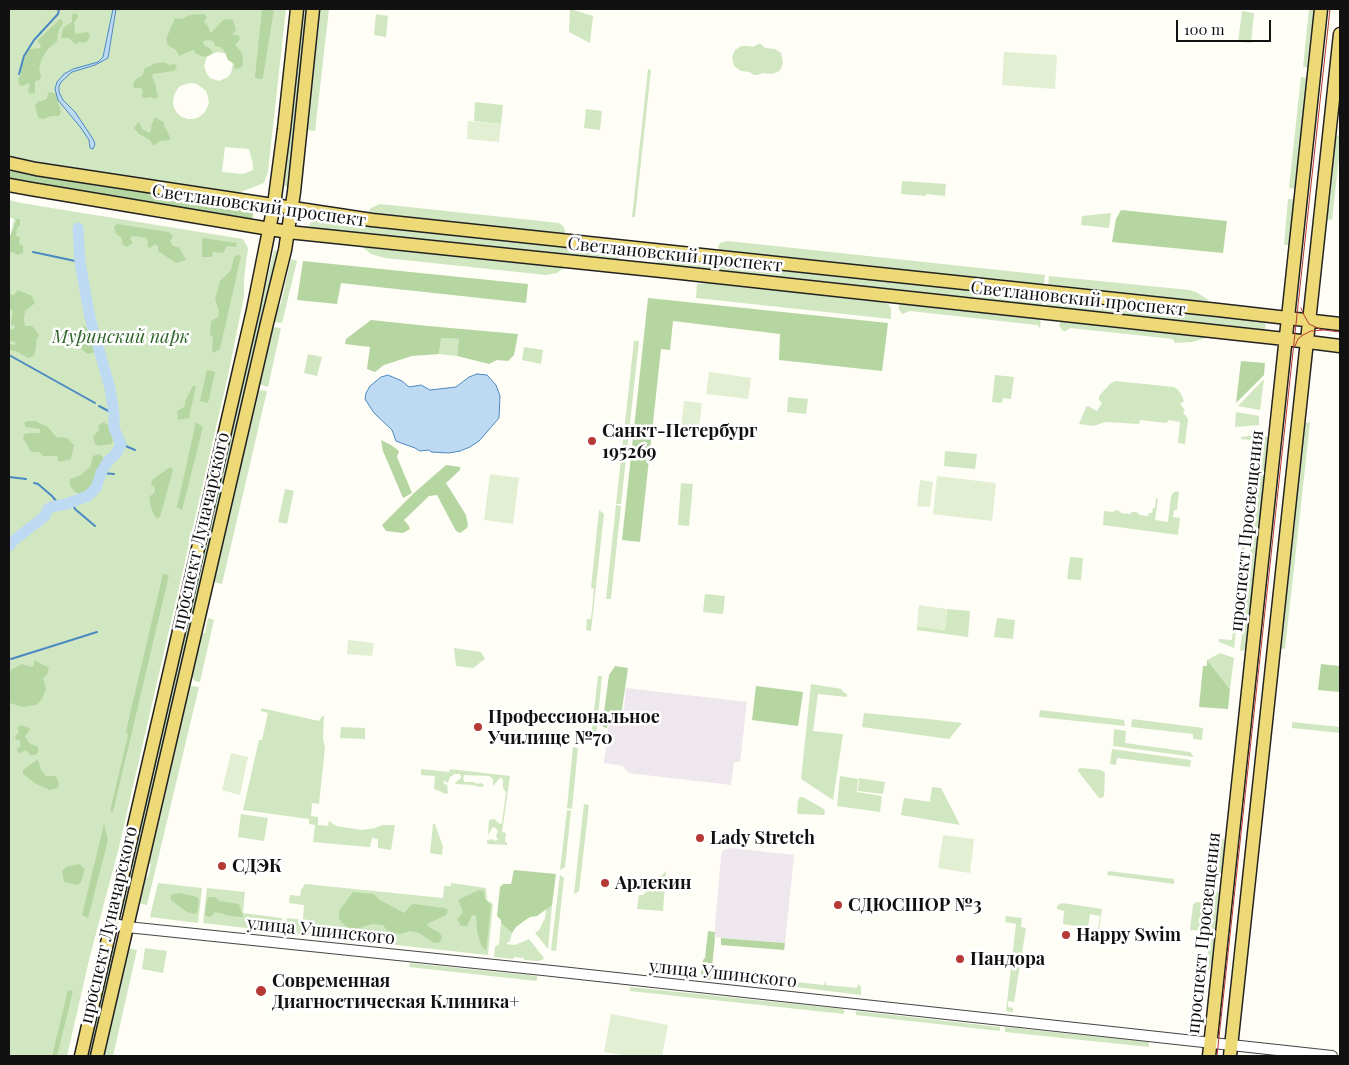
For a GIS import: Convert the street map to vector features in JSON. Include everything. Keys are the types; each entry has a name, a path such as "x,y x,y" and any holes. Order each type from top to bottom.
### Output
{"main road":[{"name":"проспект Луначарского","path":"81,1056 253,310 274,206 297,9"},
{"name":"проспект Луначарского","path":"97,1056 285,250 292,208 313,9"},
{"name":"проспект Просвещения","path":"1209,1056 1321,9"},
{"path":"1231,1051 1340,34"},
{"name":"Светлановский проспект","path":"9,163 36,169 372,220 1340,324"},
{"name":"Светлановский проспект","path":"9,184 30,190 288,232 663,271 1340,346"}],"street":[{"name":"улица Ушинского","path":"112,923 127,927 543,970 1210,1043 1231,1051 1332,1056"}],"shaded area":[{"path":"626,688 747,702 740,762 734,762 731,785 628,773 623,766 604,763 609,723 622,724"},
{"path":"732,848 794,855 785,943 714,937 721,856 723,850"}],"green space":[{"path":"9,9 286,9 268,171 264,183 238,193 39,164 9,157","holes":["217,52 227,55 233,64 228,77 219,81 210,78 204,66 207,57","191,83 197,84 206,91 209,103 204,113 199,117 188,119 177,113 173,102 176,91 180,86","225,147 249,149 253,170 243,174 222,172"]},
{"path":"262,9 274,9 263,77 260,79 255,77"},
{"path":"303,9 307,9 288,187 284,186"},
{"path":"319,9 329,9 315,131 306,130"},
{"path":"570,9 593,16 590,43 569,32"},
{"path":"1309,9 1316,9 1310,68 1303,67"},
{"path":"1242,11 1254,13 1251,43 1238,42"},
{"path":"75,13 78,15 74,22 76,34 87,32 90,35 85,43 79,42 75,44 69,38 61,37 63,28 72,22 72,15"},
{"path":"204,14 207,17 204,22 210,32 223,20 233,20 236,30 232,35 238,35 240,39 235,45 242,53 242,67 234,68 234,64 228,60 221,47 215,46 214,42 210,40 203,42 204,45 211,49 212,53 204,57 193,50 179,56 176,50 168,45 166,39 175,18 182,19 190,15"},
{"path":"376,14 388,16 386,37 374,35"},
{"path":"61,19 63,23 59,30 57,41 42,58 39,69 40,80 35,81 35,93 30,94 28,91 30,85 28,83 23,86 19,85 18,80 28,51 40,48 41,45 38,40"},
{"path":"758,44 765,48 775,49 781,53 783,63 778,72 754,75 741,71 734,66 732,57 735,50 741,46 753,47"},
{"path":"1004,52 1057,55 1055,89 1002,85"},
{"path":"162,62 169,65 175,64 177,67 173,71 153,74 158,96 155,99 151,97 143,98 143,90 133,87 134,82 142,76 145,68"},
{"path":"648,69 651,70 635,217 632,217"},
{"path":"1301,77 1309,78 1297,189 1289,188"},
{"path":"50,92 56,94 61,112 59,116 39,118 35,106 37,102 45,100"},
{"path":"475,102 503,105 501,124 474,121"},
{"path":"586,109 602,111 600,130 584,128"},
{"path":"155,117 164,122 170,140 160,141 153,146 150,140 139,134 134,128 138,122 142,129 150,133"},
{"path":"468,121 501,124 499,142 467,139"},
{"path":"1334,135 1340,136 1340,149 1332,220 1325,219"},
{"path":"9,169 254,210 252,220 43,186 9,179"},
{"path":"902,181 946,184 945,196 901,194"},
{"path":"1288,199 1296,199 1292,237 1288,245 1284,245"},
{"name":"Муринский парк","path":"9,200 243,239 248,248 244,296 229,371 118,851 90,956 67,1056 9,1056 9,244 14,219 9,217"},
{"path":"380,204 559,223 564,227 565,232 563,235 368,212 371,208"},
{"path":"1121,210 1227,221 1223,253 1112,242 1116,219"},
{"path":"1111,213 1109,228 1081,225 1082,216"},
{"path":"17,219 20,219 20,225 17,228 16,236 20,237 19,244 23,246 23,253 18,255 9,251 9,239"},
{"path":"311,219 620,251 619,261 309,229"},
{"path":"117,224 169,232 173,236 170,241 173,246 179,247 186,260 176,263 158,251 158,246 155,244 150,248 148,247 147,238 132,236 130,238 133,243 127,247 123,245 121,237 116,234 114,227"},
{"path":"202,238 237,243 236,247 227,246 223,253 213,252 212,257 202,257"},
{"path":"728,241 1045,275 1044,286 719,251 720,243"},
{"path":"363,246 564,268 557,273 546,275 385,258 371,254"},
{"path":"274,250 277,251 126,909 121,908"},
{"path":"658,255 1043,297 1042,307 657,265"},
{"path":"241,256 220,349 213,353 213,338 210,334 211,321 218,317 219,312 215,299 220,281 231,270 234,257"},
{"path":"291,259 297,261 282,323 273,322 281,303"},
{"path":"303,261 528,284 526,303 341,283 337,304 297,300"},
{"path":"1049,276 1189,290 1196,292 1209,302 1048,287"},
{"path":"716,282 882,300 891,309 891,319 696,298 697,284"},
{"path":"18,290 32,296 35,303 25,311 25,326 32,326 39,335 36,340 34,356 28,358 16,351 9,350 9,344 15,345 15,342 9,341 9,330 14,329 15,326 11,324 13,311 9,309 9,294 14,295"},
{"path":"1047,297 1266,320 1265,330 1046,307"},
{"path":"648,298 888,323 882,371 779,360 780,334 673,321 670,350 661,349 640,542 622,540"},
{"path":"901,303 1041,317 1040,328 1037,325 910,311 902,314 898,308"},
{"path":"371,320 518,334 514,355 508,361 497,360 489,364 457,356 459,339 441,338 439,354 412,356 384,365 375,372 367,369 370,347 345,344 346,339"},
{"path":"1061,321 1206,336 1206,338 1192,342 1175,343 1173,339 1070,328 1063,331 1059,325"},
{"path":"85,326 91,335 95,349 93,353 88,354 82,350 79,340 81,338 80,328"},
{"path":"272,327 281,328 268,387 259,384"},
{"path":"441,338 459,339 457,356 439,354"},
{"path":"634,341 639,341 621,504 616,504"},
{"path":"524,347 543,350 541,364 522,360"},
{"path":"308,354 322,357 317,376 304,373"},
{"path":"1241,361 1265,363 1264,375 1236,403"},
{"path":"207,370 215,372 208,403 200,401"},
{"path":"709,372 751,378 748,399 706,394"},
{"path":"995,375 1014,377 1011,399 1003,398 1002,403 992,402"},
{"path":"1264,379 1260,410 1238,406"},
{"path":"1115,381 1174,387 1177,389 1184,401 1180,404 1185,410 1183,412 1188,419 1185,444 1178,443 1180,422 1168,420 1167,423 1140,420 1139,424 1105,422 1094,426 1079,424 1086,407 1088,406 1097,411 1102,403 1099,400 1099,396"},
{"path":"193,386 196,386 189,418 178,420 177,411 185,405 185,401"},
{"path":"257,390 267,391 222,584 213,581"},
{"path":"788,397 808,399 806,414 787,412"},
{"path":"684,401 702,403 699,428 681,426"},
{"path":"1236,412 1259,416 1259,425 1235,427"},
{"path":"35,421 48,427 56,437 67,438 74,445 71,459 59,462 57,456 43,456 39,452 31,452 23,438 24,434 40,433 40,429 26,427 24,423"},
{"path":"103,422 108,425 113,440 112,444 98,446 95,444 93,437 99,430 98,426"},
{"path":"196,422 203,427 182,510 177,507"},
{"path":"1305,422 1310,423 1285,649 1279,648"},
{"path":"1257,435 1234,648 1219,642 1219,639 1232,640 1253,440 1241,439 1241,437"},
{"path":"1263,435 1269,438 1247,647 1245,650 1240,651"},
{"path":"381,440 399,451 397,457 412,493 403,498 383,451"},
{"path":"945,451 977,454 975,469 944,466"},
{"path":"99,454 103,457 104,463 95,486 81,495 75,492 70,486 70,479 81,475 90,467 93,456"},
{"path":"446,465 460,467 460,470 446,483 466,515 467,528 460,533 456,531 437,495 429,496 404,520 410,529 403,533 386,531 382,525"},
{"path":"170,467 173,470 160,517 156,518 151,508 149,497 155,492 155,488 151,484 152,480"},
{"path":"490,474 519,478 513,524 484,520"},
{"path":"937,476 996,483 992,521 933,514"},
{"path":"920,480 933,482 930,507 917,506"},
{"path":"681,483 693,484 689,526 678,525"},
{"path":"285,489 294,491 287,524 278,522"},
{"path":"1176,491 1179,492 1177,510 1174,510 1173,517 1180,518 1178,535 1103,525 1104,511 1113,512 1116,510 1121,513 1131,514 1131,512 1136,512 1139,515 1148,516 1149,513 1152,513 1153,508 1155,508 1156,498 1158,499 1155,520 1168,522 1171,496"},
{"path":"616,505 621,506 611,599 606,599"},
{"path":"599,510 604,514 591,631 586,630 587,619 591,619 594,589 591,588"},
{"path":"1070,557 1083,558 1081,580 1067,579"},
{"path":"163,574 169,575 113,812 110,811 128,735 126,731"},
{"path":"705,594 725,596 723,614 703,612"},
{"path":"919,605 947,609 945,630 917,626"},
{"path":"947,609 970,611 968,637 917,630 917,626 945,630"},
{"path":"208,618 214,620 200,682 195,681 191,677 200,634 205,633"},
{"path":"997,618 1015,620 1013,639 994,637"},
{"path":"348,640 374,643 372,656 347,654"},
{"path":"454,648 481,652 485,659 473,668 456,666"},
{"path":"1220,653 1234,658 1230,689 1207,660"},
{"path":"34,660 49,668 47,675 43,678 46,689 42,699 36,705 23,707 10,703 9,705 9,675 11,670 22,664 32,667"},
{"path":"1207,660 1230,689 1228,709 1199,707 1203,666 1207,666"},
{"path":"1321,664 1340,666 1340,692 1318,690"},
{"path":"615,666 628,668 620,723 608,721 607,728 603,727 603,720 609,675"},
{"path":"598,676 602,676 596,737 591,737"},
{"path":"811,684 842,689 847,694 847,697 818,694 813,731 843,734 833,800 801,779"},
{"path":"756,686 803,692 798,726 752,720"},
{"path":"188,687 199,687 147,905 138,903 145,877 148,878 151,864 148,862"},
{"path":"261,708 319,721 323,715 325,748 319,804 312,803 311,816 318,817 318,825 328,826 329,821 336,826 362,830 382,825 395,825 391,850 378,848 378,839 372,838 370,847 313,842 315,825 309,824 309,819 243,810 259,740 262,740 268,713 261,711"},
{"path":"1040,710 1124,720 1125,726 1039,717"},
{"path":"864,713 962,723 949,739 862,727"},
{"path":"1132,719 1203,728 1202,740 1193,739 1193,734 1131,727"},
{"path":"1292,722 1340,727 1340,733 1292,728"},
{"path":"21,725 30,730 25,736 29,743 38,747 38,752 35,755 30,755 26,750 18,752 17,749 21,745 15,736 19,733 17,728"},
{"path":"341,727 365,728 365,739 340,738"},
{"path":"1114,729 1126,731 1125,743 1190,752 1194,757 1113,746"},
{"path":"573,747 578,748 572,809 567,808"},
{"path":"1112,749 1191,760 1190,767 1117,758 1116,765 1110,764"},
{"path":"231,753 248,757 240,795 222,790"},
{"path":"37,760 46,776 55,776 57,778 59,785 57,788 50,790 36,784 23,774 23,770"},
{"path":"1081,768 1101,770 1105,773 1104,796 1102,798 1099,798 1078,771"},
{"path":"421,769 449,772 450,769 510,776 502,832 506,833 505,842 507,842 507,845 487,843 487,840 498,840 496,836 498,830 494,827 488,836 489,820 495,819 500,824 502,823 506,792 503,788 503,779 500,778 493,786 493,779 489,776 464,775 463,779 465,782 481,783 484,785 483,787 456,784 461,776 460,774 455,774 450,777 448,783 443,782 445,785 447,784 448,793 446,794 434,789 435,776 421,775"},
{"path":"840,776 858,779 857,792 882,796 880,812 837,806"},
{"path":"859,778 885,782 883,794 858,791"},
{"path":"932,787 941,788 960,825 901,815 904,798 930,802"},
{"path":"800,797 825,810 824,815 797,813"},
{"path":"584,804 589,805 579,891 574,894"},
{"path":"567,810 571,811 565,867 560,870"},
{"path":"241,814 268,818 264,841 238,837"},
{"path":"104,824 108,840 88,918 82,915"},
{"path":"433,824 435,824 443,847 442,855 430,853"},
{"path":"943,835 974,839 970,873 938,868"},
{"path":"1220,836 1226,845 1223,872 1215,880"},
{"path":"80,864 85,869 81,882 77,885 64,882 62,871 66,867"},
{"path":"514,870 556,874 552,905 537,916 530,917 524,921 512,933 501,923 497,916 500,887 503,884 511,884"},
{"path":"666,871 663,911 637,909 639,895 643,895"},
{"path":"1108,871 1174,879 1174,884 1107,875"},
{"path":"560,875 564,878 556,951 551,950"},
{"path":"158,883 202,888 198,923 150,917"},
{"path":"451,883 486,888 487,900 493,904 488,955 286,933 287,918 303,920 304,905 289,903 290,895 300,896 305,884 443,898 444,886 451,886"},
{"path":"207,888 245,892 243,913 282,918 281,932 203,923"},
{"path":"479,890 484,891 485,899 491,905 486,951 481,945 477,931 476,916 472,915 467,926 461,926 457,919 463,912 458,900"},
{"path":"1214,891 1221,892 1214,955 1209,970 1206,970"},
{"path":"353,892 374,894 380,900 404,913 414,904 448,910 446,915 427,924 440,933 442,938 440,942 434,943 419,933 410,931 400,934 394,933 387,930 383,925 372,924 356,929 348,928 339,918 339,911"},
{"path":"180,893 197,897 199,900 197,913 187,912 171,900 171,895"},
{"path":"209,897 239,904 243,917 215,912 209,917 205,915"},
{"path":"1196,902 1207,903 1204,931 1190,930 1193,905"},
{"path":"1062,903 1102,909 1099,929 1100,916 1090,914 1088,928 1063,924 1064,911 1057,909 1057,906"},
{"path":"552,905 548,949 535,933 539,930 545,918 546,909"},
{"path":"1006,916 1022,918 1021,927 1026,928 1014,1002 1008,1001 1008,1007 1013,1008 1013,1012 1006,1011 1016,924 1005,922"},
{"path":"501,923 512,933 510,941 506,944 515,945 529,939 544,958 538,961 514,957 513,959 494,957 495,947 499,944"},
{"path":"708,931 715,932 711,978 709,980 703,979 701,975"},
{"path":"721,938 785,943 784,950 721,945"},
{"path":"113,946 116,946 91,1056 87,1056"},
{"path":"128,948 137,950 113,1056 103,1056"},
{"path":"145,948 167,951 163,973 142,969"},
{"path":"410,963 537,976 537,981 409,967"},
{"path":"792,977 797,977 797,982 824,985 825,980 826,985 857,988 858,984 861,987 861,995 788,986 788,981"},
{"path":"630,987 844,1009 844,1014 630,991"},
{"path":"68,990 73,991 57,1056 52,1056"},
{"path":"856,1011 1000,1027 1000,1031 856,1015"},
{"path":"611,1014 668,1025 662,1056 628,1056 604,1052"},
{"path":"1005,1027 1149,1042 1149,1047 1005,1032"}],"water":[{"path":"113,9 116,9 108,58 95,65 72,72 59,86 59,92 63,100 75,112 93,139 95,144 93,149 90,148 89,140 81,128 58,100 55,89 57,82 64,74 73,69 98,62 103,57"},
{"path":"477,374 487,375 496,385 500,396 499,418 479,441 460,451 449,453 431,452 429,450 420,451 396,441 392,430 374,413 365,399 370,386 381,377 388,375 402,381 409,387 421,385 430,390 456,387 469,377"}],"waterway":[{"path":"19,74 24,56 34,40 58,14 59,9"},
{"path":"9,546 45,516 51,507 88,496 96,488 101,473 108,461 116,454 121,444 114,428 110,388 90,318 80,262 78,228"},
{"path":"33,252 80,262"},
{"path":"9,355 95,403"},
{"path":"99,406 114,414"},
{"path":"121,444 135,450"},
{"path":"101,473 114,474"},
{"path":"9,477 26,479"},
{"path":"34,483 38,484 52,496 59,506"},
{"path":"72,502 75,509 95,526"},
{"path":"11,659 97,632"}],"tram line":[{"path":"1217,1056 1330,9"},
{"path":"1301,308 1309,324 1322,330"},
{"path":"1295,346 1298,339 1311,331 1340,332"}],"place":[{"name":"Санкт-Петербург 195269","path":"592,441"},
{"name":"Профессиональное Училище №70","path":"478,727"},
{"name":"Lady Stretch","path":"700,838"},
{"name":"СДЭК","path":"222,866"},
{"name":"Арлекин","path":"605,883"},
{"name":"СДЮСШОР №3","path":"838,905"},
{"name":"Happy Swim","path":"1066,935"},
{"name":"Пандора","path":"960,959"},
{"name":"Современная Диагностическая Клиника+","path":"261,991"}]}
